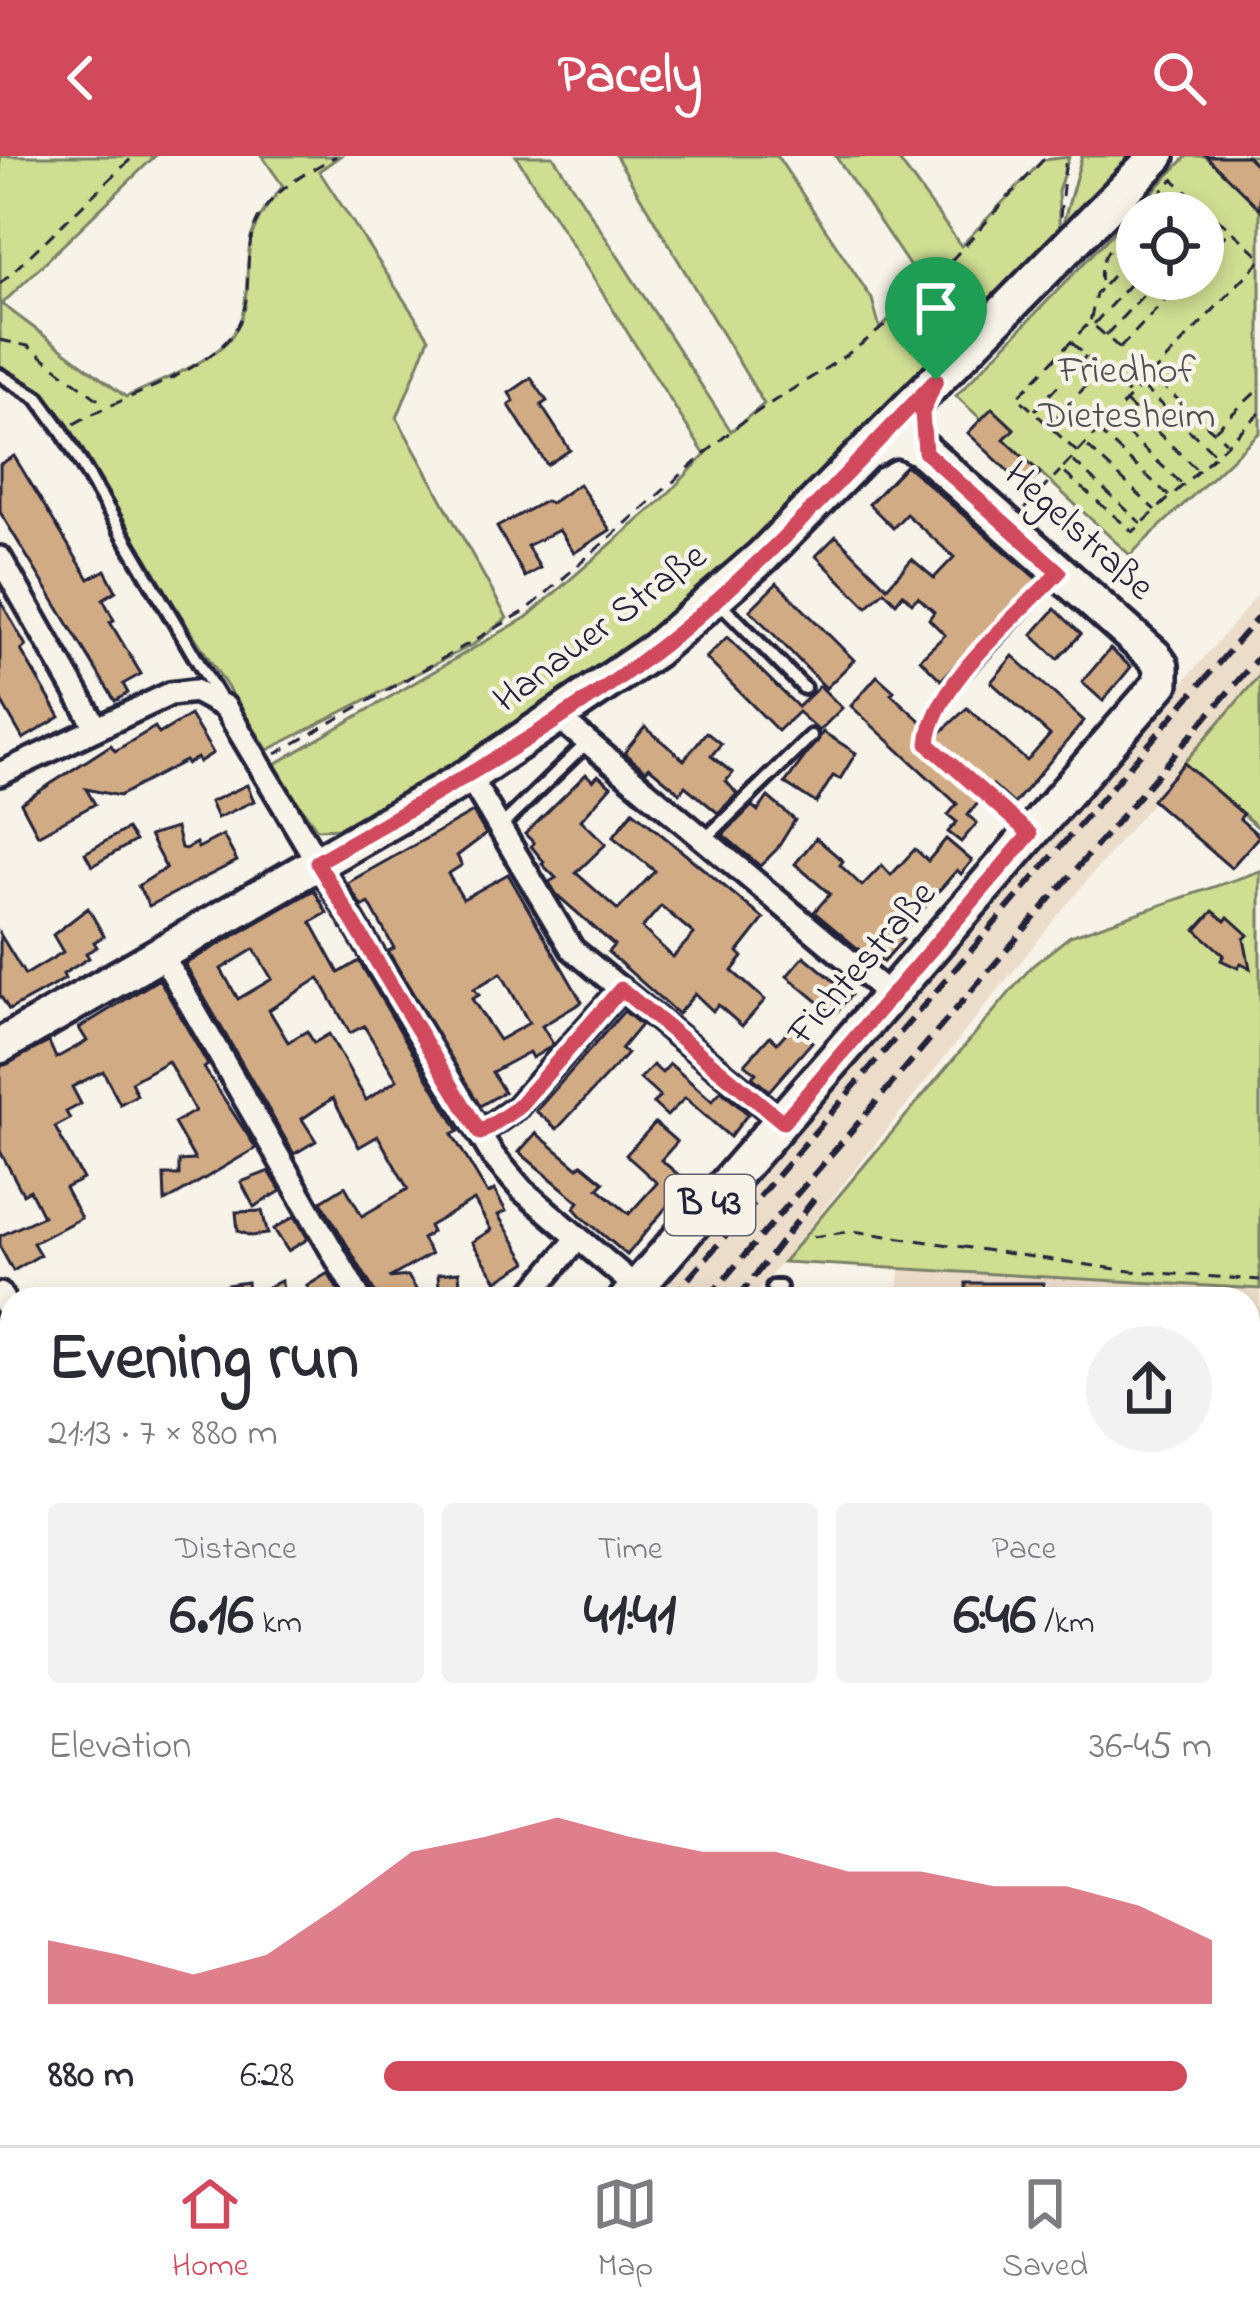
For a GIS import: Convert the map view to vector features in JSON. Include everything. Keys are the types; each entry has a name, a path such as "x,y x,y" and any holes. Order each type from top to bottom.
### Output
{"main road":[{"name":"Hanauer Straße","path":"0,1046 469,776 656,650 717,599 861,459 1156,156"},
{"path":"925,452 922,413 936,380"},
{"path":"861,459 895,438 925,452"},
{"name":"Hegelstraße","path":"925,452 1154,656 1161,666 1161,682"},
{"name":"Fichtestraße","path":"625,1287 783,1122 1161,682"}],"street":[{"path":"0,558 96,727"},
{"path":"0,774 184,691 208,695 225,707 510,1178 578,1238 616,1287"},
{"path":"560,718 891,996"},
{"path":"469,776 572,949 783,1122"},
{"path":"161,952 353,1287"},
{"path":"480,1133 517,1108 621,989"},
{"path":"537,1287 578,1238"}],"lane":[{"path":"0,375 38,398 62,431 225,707"},
{"path":"951,686 1059,572"},
{"path":"717,599 804,688"},
{"path":"704,840 811,736"},
{"path":"498,829 587,743"}],"path":[{"path":"0,284 134,156"},
{"path":"62,431 196,363 231,337 247,302 250,241 262,213 283,186 336,156"},
{"path":"259,763 527,610 730,431 764,405 818,377 880,330 1047,156"},
{"path":"1060,255 1066,156"},
{"path":"1161,192 1173,179 1189,192"},
{"path":"1017,516 1260,258 1224,223"},
{"path":"1224,237 1231,230"},
{"path":"1102,287 1101,260 1116,243"},
{"path":"1092,323 1096,294 1116,271"},
{"path":"1077,452 1018,397 1116,298"},
{"path":"1106,335 1138,300"},
{"path":"1120,348 1165,300"},
{"path":"1092,323 1227,443"},
{"path":"0,340 28,346 106,405"},
{"path":"1071,342 1131,396"},
{"path":"1034,411 1086,356"},
{"path":"1049,426 1101,369"},
{"path":"1141,386 1216,454"},
{"path":"1214,431 1260,388"},
{"path":"1126,402 1198,471"},
{"path":"1061,470 1129,531 1143,524 1260,413"},
{"path":"1110,418 1184,485"},
{"path":"1098,431 1171,497"},
{"path":"1085,444 1156,511"},
{"path":"1071,459 1143,524"},
{"path":"951,686 929,726 928,744 1030,834"},
{"path":"813,1238 854,1231 1130,1271 1260,1280"}],"shaded area":[{"path":"1260,592 1260,675 1058,915 762,1287 666,1287"},
{"path":"900,1268 1226,1287 899,1287"}],"green space":[{"path":"0,156 155,156 2,304 126,397 209,356 238,326 252,236 283,186 262,156 340,156 319,171 429,338 397,418 507,618 474,644 268,750 50,413 0,375"},
{"path":"516,156 553,156 731,431 764,404 616,156 777,156 872,299 880,329 923,286 836,157 896,156 961,246 1043,160 1069,157 1058,191 1060,239 871,432 725,571 637,646 515,729 346,828 317,829 272,766 527,617 663,499 705,455"},
{"path":"1082,156 1135,156 1071,221 1064,220"},
{"name":"Friedhof Dietesheim","path":"1187,156 1260,156 1260,432 1130,555 1004,439 1014,428 993,409 982,420 956,396 1116,230 1116,300 1224,300 1224,192 1152,192"},
{"path":"1260,675 1260,829 1184,763"},
{"path":"1260,871 1260,1287 783,1262 1032,966 1070,936"}],"building":[{"path":"1206,156 1247,156 1260,169 1260,209"},
{"path":"531,378 547,401 541,405 570,450 547,465 509,405 514,401 509,393"},
{"path":"992,408 1014,429 1004,439 1040,473 1026,488 968,433"},
{"path":"14,456 89,579 105,570 116,591 103,599 114,620 110,622 141,674 123,684 128,693 115,701 0,512 0,464"},
{"path":"906,465 1038,580 941,680 920,659 945,635 929,619 934,612 918,597 912,603 903,594 896,603 884,591 867,607 816,556 836,536 887,587 912,559 934,578 954,557 906,514 893,528 869,504"},
{"path":"579,484 610,530 574,553 559,530 527,546 540,568 525,577 497,527 545,501 551,503"},
{"path":"777,583 854,660 826,688 750,610"},
{"path":"0,600 26,646 21,650 60,717 23,739 0,699"},
{"path":"1055,609 1081,634 1058,659 1032,635"},
{"path":"727,637 798,707 820,686 842,708 819,731 798,712 778,731 706,658"},
{"path":"1110,649 1131,667 1103,701 1082,682"},
{"path":"1013,656 1084,721 1014,804 993,785 968,815 977,823 961,842 948,832 957,822 948,815 957,804 851,706 877,676 937,736 967,708 1027,761 1050,735 991,682"},
{"path":"190,715 213,753 199,762 197,758 185,761 119,796 86,789 95,804 38,835 21,803 111,745 115,751 155,727 159,734"},
{"path":"645,727 684,760 706,732 721,744 711,756 733,773 726,781 737,794 718,813 685,786 680,793 649,767 646,771 624,753"},
{"path":"823,732 856,753 840,779 833,776 816,803 785,783"},
{"path":"1184,763 1243,814 1240,819 1259,836 1231,868 1152,800"},
{"path":"586,774 593,781 598,775 611,786 581,820 606,844 576,873 618,910 655,871 613,837 633,811 764,919 738,952 743,957 732,971 765,1000 742,1026 718,1005 713,1011 695,994 678,1014 608,952 614,945 557,895 549,882 556,878 525,834","holes":["661,906 694,934 673,957 642,928"]},
{"path":"247,785 254,801 217,818 210,802"},
{"path":"768,797 795,820 760,866 723,835 752,806 758,811"},
{"path":"473,812 486,834 457,856 462,865 448,874 463,899 508,874 582,1002 542,1026 553,1044 549,1048 532,1058 529,1052 492,1072 504,1092 480,1106 388,951 394,948 369,903 362,907 347,883","holes":["501,973 529,1023 499,1040 472,999 479,995 474,989"]},
{"path":"176,828 185,849 223,835 237,861 149,906 138,886 166,868 149,836"},
{"path":"127,829 135,841 92,866 85,853"},
{"path":"816,838 862,886 882,865 891,875 915,849 928,861 946,839 972,861 961,874 957,870 883,962 875,963 814,912 830,894 795,864"},
{"path":"314,890 327,913 311,922 339,973 359,961 459,1131 452,1134 488,1194 494,1190 506,1211 498,1215 527,1262 497,1281 472,1242 491,1230 474,1200 429,1226 432,1232 422,1239 431,1254 389,1278 408,1276 415,1287 372,1287 321,1201 345,1186 362,1216 408,1189 378,1136 359,1147 333,1098 302,1119 316,1141 294,1154 185,964","holes":["254,949 272,979 238,999 221,969","319,978 350,1033 364,1026 397,1080 366,1100 329,1034 314,1043 307,1031 288,1042 269,1010"]},
{"path":"88,908 104,936 86,953 89,958 63,974 65,979 9,1010 0,995 0,934 25,975 63,952 53,935"},
{"path":"1213,911 1248,935 1244,939 1250,968 1221,960 1224,955 1196,930"},
{"path":"804,956 851,995 834,1015 787,976"},
{"path":"159,979 208,1065 204,1068 256,1148 165,1202 164,1175 179,1175 179,1161 195,1160 174,1123 195,1111 168,1061 131,1082 137,1095 120,1104 103,1071 72,1087 81,1104 66,1112 70,1119 55,1127 83,1179 65,1188 81,1218 33,1243 40,1255 13,1271 0,1247 0,1236 43,1216 30,1190 23,1194 0,1151 0,1067 49,1042 56,1058 87,1041 79,1028"},
{"path":"624,1011 641,1025 621,1049 627,1054 557,1129 536,1111"},
{"path":"793,1025 812,1042 769,1091 745,1064 770,1036 777,1043"},
{"path":"670,1064 712,1101 721,1091 748,1114 730,1137 685,1098 667,1116 653,1103 660,1097 640,1079 653,1065 662,1073"},
{"path":"655,1123 677,1142 661,1160 687,1182 627,1255 581,1216 574,1208 579,1202 519,1152 536,1133 578,1168 582,1164 604,1182 598,1188 629,1214 657,1183 626,1155"},
{"path":"269,1171 281,1191 254,1207 241,1182"},
{"path":"262,1211 268,1234 251,1236 238,1231 236,1212"},
{"path":"295,1216 308,1239 288,1251 274,1229"},
{"path":"459,1272 460,1287 439,1287 438,1274"},
{"path":"328,1273 336,1287 308,1287"},
{"path":"966,1283 1043,1283 1043,1287 966,1287"}],"railway":[{"path":"681,1287 1260,615"},
{"path":"717,1287 1260,655"},
{"path":"746,1287 814,1199"}],"route":[{"path":"936,380 922,413 925,452 1059,572 951,686 929,726 928,744 1030,834 783,1122 621,989 517,1108 480,1133 317,862 469,776 656,650 763,556 936,380"}]}
